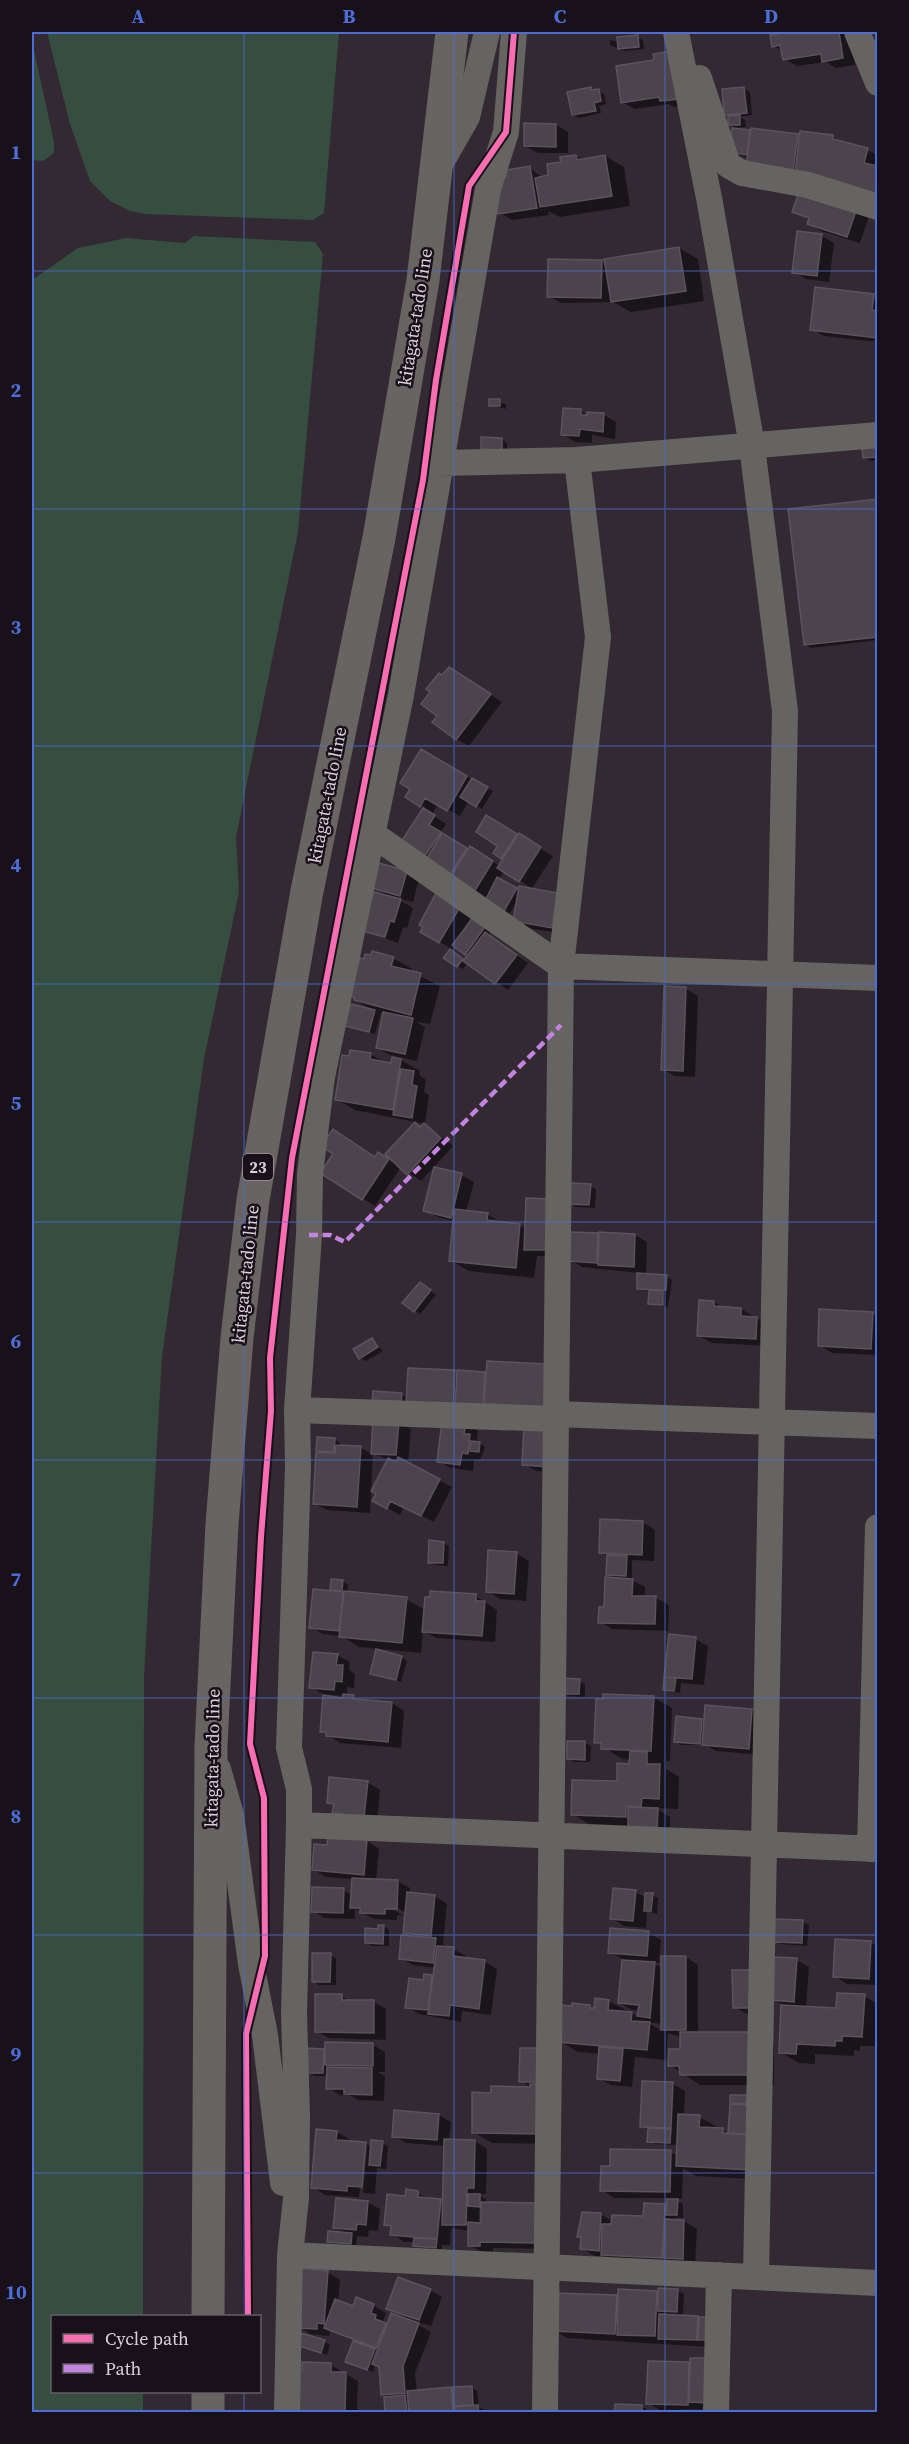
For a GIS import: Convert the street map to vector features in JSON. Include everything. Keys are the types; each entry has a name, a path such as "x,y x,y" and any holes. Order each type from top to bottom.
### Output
{"main road":[{"name":"kitagata-tado line","path":"208,2315 211,1746 222,1524 237,1338 253,1200 307,891 379,538 423,280 452,32"},
{"path":"208,2393 208,2412"}],"street":[{"path":"435,174 467,117 487,32"},
{"path":"287,2412 290,2255 296,2198 297,2116 294,2013 299,1825 299,1789 289,1748 298,1467 297,1410 309,1234 310,1174 322,1077 401,695 488,189 506,132 514,32"},
{"path":"857,32 878,83"},
{"path":"677,38 690,50 728,165 742,173 808,185 878,207"},
{"path":"677,38 710,203 752,446 785,711 774,1422 756,2277"},
{"path":"440,463 577,460 878,435"},
{"path":"545,2412 561,966 598,637 577,460"},
{"path":"371,833 561,966 878,978"},
{"path":"297,1410 878,1426"},
{"path":"299,1825 874,1849 878,1527"},
{"path":"211,1746 231,1815 251,1964 265,2035 290,2255"},
{"path":"290,2255 878,2283"},
{"path":"716,2412 719,2275"}],"green space":[{"path":"47,32 339,32 324,213 313,220 146,214 130,211 110,201 90,181 70,124"},
{"path":"32,41 54,142 54,153 43,161 32,160"},
{"path":"194,236 315,242 323,254 298,532 236,837 239,892 204,1059 162,1356 144,1676 143,2315 51,2315 51,2393 143,2393 143,2412 32,2412 32,280 78,248 126,238 185,243"}],"building":[{"path":"778,32 839,32 843,58 822,62 821,54 783,60 780,45 772,47 770,35 778,34"},
{"path":"638,35 639,47 618,49 617,37"},
{"path":"671,51 678,99 660,101 659,97 621,103 616,66 654,60 653,54"},
{"path":"591,87 591,90 599,89 601,101 594,103 596,111 572,115 567,92"},
{"path":"744,87 747,113 724,115 722,89"},
{"path":"740,115 740,125 728,125 728,116"},
{"path":"524,123 556,124 556,147 524,146"},
{"path":"732,128 750,130 747,155 728,152"},
{"path":"751,128 798,134 793,172 746,166"},
{"path":"800,131 833,135 833,139 868,148 864,163 878,166 878,194 795,174"},
{"path":"576,155 577,160 605,155 612,196 540,207 535,178 548,175 547,164 561,162 560,157"},
{"path":"530,166 537,208 498,214 496,198 503,177 507,176 506,170"},
{"path":"800,189 857,208 847,237 807,224 809,218 792,212"},
{"path":"797,231 822,234 817,276 792,273"},
{"path":"679,247 686,291 611,302 604,259"},
{"path":"548,259 602,260 601,298 547,297"},
{"path":"815,287 874,294 872,310 878,311 877,338 810,330"},
{"path":"489,399 500,399 500,406 489,406"},
{"path":"563,408 581,409 581,415 587,415 587,412 604,413 603,432 580,429 579,436 561,435"},
{"path":"481,437 502,438 502,450 481,449"},
{"path":"878,447 878,457 863,458 862,449"},
{"path":"878,499 878,637 804,645 788,509"},
{"path":"449,667 491,694 456,740 432,722 437,716 421,704 430,692 426,689 439,673 442,675"},
{"path":"421,749 467,776 447,811 425,798 420,807 405,797 410,789 400,783"},
{"path":"472,778 488,787 476,807 460,797"},
{"path":"423,808 435,815 429,825 441,832 425,856 401,842"},
{"path":"486,815 517,834 501,859 493,853 497,846 476,832"},
{"path":"442,833 467,848 449,876 425,861"},
{"path":"519,833 541,847 519,882 497,868"},
{"path":"470,846 493,861 474,892 450,877"},
{"path":"379,863 407,871 400,896 371,888"},
{"path":"497,877 517,888 504,911 485,901"},
{"path":"519,886 558,893 552,928 513,921"},
{"path":"374,892 401,899 394,922 390,921 385,937 362,931"},
{"path":"436,893 460,907 439,943 420,932 423,927 419,925"},
{"path":"475,915 487,924 465,955 452,945"},
{"path":"485,932 517,955 495,984 463,961"},
{"path":"450,949 463,959 457,967 443,958"},
{"path":"372,951 394,957 391,966 421,973 411,1015 354,1000 354,997 350,996 360,958 364,959 365,954 371,955"},
{"path":"664,986 686,987 683,1071 661,1070"},
{"path":"351,1004 375,1010 369,1032 345,1026"},
{"path":"383,1012 413,1018 405,1054 376,1048"},
{"path":"350,1050 371,1053 370,1059 391,1063 392,1057 401,1059 393,1110 335,1100 342,1055 349,1056"},
{"path":"401,1069 414,1071 412,1085 417,1086 412,1118 393,1115"},
{"path":"415,1122 420,1127 424,1123 441,1138 407,1175 385,1154"},
{"path":"333,1129 375,1157 378,1152 389,1159 362,1200 320,1173 333,1154 321,1146"},
{"path":"434,1167 462,1173 451,1218 423,1211"},
{"path":"570,1183 591,1184 589,1205 569,1204"},
{"path":"526,1198 550,1199 549,1250 524,1250"},
{"path":"454,1209 488,1213 487,1220 520,1224 516,1268 449,1261"},
{"path":"570,1232 598,1233 597,1263 568,1261"},
{"path":"599,1232 635,1234 634,1267 598,1265"},
{"path":"637,1273 667,1275 666,1290 637,1289"},
{"path":"420,1282 431,1290 414,1312 402,1303"},
{"path":"649,1290 663,1291 663,1305 648,1304"},
{"path":"699,1300 714,1301 714,1306 741,1308 741,1316 757,1317 756,1339 697,1336"},
{"path":"819,1309 873,1312 871,1349 818,1346"},
{"path":"372,1338 378,1347 359,1359 353,1349"},
{"path":"487,1361 546,1364 544,1407 484,1404"},
{"path":"408,1368 455,1370 453,1407 406,1404"},
{"path":"457,1370 485,1372 483,1409 455,1407"},
{"path":"373,1391 402,1393 401,1407 372,1405"},
{"path":"373,1419 399,1421 396,1455 371,1454"},
{"path":"442,1420 466,1423 464,1434 470,1434 468,1454 462,1453 460,1465 437,1462"},
{"path":"524,1424 552,1426 550,1467 522,1465"},
{"path":"317,1437 335,1438 334,1452 316,1451"},
{"path":"471,1441 480,1442 479,1452 470,1451"},
{"path":"335,1445 361,1446 357,1507 313,1504 316,1452 335,1453"},
{"path":"398,1457 440,1479 421,1516 390,1501 387,1509 372,1501 376,1494 371,1491 388,1458 396,1462"},
{"path":"600,1519 643,1521 642,1555 599,1553"},
{"path":"429,1540 444,1542 443,1563 428,1563"},
{"path":"488,1550 517,1552 514,1594 486,1592"},
{"path":"607,1555 627,1556 626,1576 606,1575"},
{"path":"605,1577 633,1579 632,1596 656,1596 655,1624 598,1623 599,1607 604,1607"},
{"path":"331,1579 343,1580 342,1591 330,1590"},
{"path":"313,1589 343,1592 339,1631 309,1628"},
{"path":"344,1591 407,1597 402,1643 339,1637"},
{"path":"430,1591 476,1594 476,1601 485,1601 482,1636 422,1632 425,1597 430,1597"},
{"path":"669,1634 696,1637 692,1679 664,1677"},
{"path":"376,1649 402,1656 396,1680 370,1674"},
{"path":"313,1652 338,1654 336,1665 343,1665 342,1682 335,1681 334,1690 309,1688"},
{"path":"664,1677 676,1678 674,1691 663,1690"},
{"path":"561,1678 580,1679 579,1694 561,1694"},
{"path":"343,1694 354,1695 353,1699 392,1702 388,1742 326,1736 326,1732 320,1732 323,1695 342,1698"},
{"path":"603,1694 654,1696 651,1751 601,1749 601,1743 594,1743 596,1699 603,1699"},
{"path":"705,1705 752,1709 749,1749 702,1745"},
{"path":"676,1716 702,1719 700,1744 674,1742"},
{"path":"567,1741 585,1741 585,1760 567,1759"},
{"path":"630,1751 647,1752 647,1764 660,1764 659,1799 642,1798 641,1807 626,1806 626,1817 571,1815 572,1780 617,1781 617,1763 629,1764"},
{"path":"329,1777 368,1781 364,1817 332,1813 334,1804 327,1803"},
{"path":"628,1807 658,1808 657,1832 628,1831"},
{"path":"328,1836 367,1840 364,1875 312,1870 314,1844 327,1845"},
{"path":"352,1878 398,1880 397,1909 385,1909 385,1914 360,1913 360,1908 350,1908"},
{"path":"312,1887 344,1888 343,1913 311,1912"},
{"path":"613,1888 636,1890 633,1921 610,1919"},
{"path":"407,1892 435,1895 431,1936 403,1933"},
{"path":"645,1893 653,1893 651,1911 644,1911"},
{"path":"774,1919 803,1920 802,1943 772,1942"},
{"path":"378,1925 384,1925 383,1944 365,1943 365,1928 378,1929"},
{"path":"610,1928 649,1931 647,1956 608,1953"},
{"path":"401,1935 436,1938 433,1963 399,1959"},
{"path":"835,1939 871,1941 869,1979 833,1977"},
{"path":"437,1946 454,1947 453,1956 485,1960 479,2009 450,2005 449,2016 428,2014"},
{"path":"312,1953 331,1953 330,1982 312,1982"},
{"path":"661,1956 686,1956 686,2030 661,2030"},
{"path":"773,1957 797,1958 794,2002 771,2000"},
{"path":"622,1960 655,1962 650,2018 637,2016 639,2005 618,2003"},
{"path":"732,1970 756,1970 756,2008 733,2008"},
{"path":"424,1974 432,1975 428,2010 405,2008 409,1978 423,1980"},
{"path":"837,1993 865,1994 862,2037 842,2036 842,2041 835,2041 835,2046 797,2044 796,2054 779,2053 781,2005 836,2008"},
{"path":"315,1994 342,1994 342,2000 374,2000 374,2033 315,2032"},
{"path":"595,1998 609,2000 608,2010 632,2012 631,2021 650,2022 647,2050 557,2042 561,2005 572,2006 572,2003 590,2005 590,2008 594,2008"},
{"path":"680,2032 755,2032 755,2075 680,2075 679,2066 668,2066 669,2049 680,2049"},
{"path":"325,2042 373,2043 373,2066 325,2065"},
{"path":"599,2047 623,2049 620,2081 597,2079"},
{"path":"307,2048 324,2049 323,2073 307,2073"},
{"path":"520,2048 542,2048 541,2082 519,2082"},
{"path":"327,2067 372,2068 372,2095 344,2094 344,2089 326,2089"},
{"path":"642,2081 673,2082 671,2128 640,2127"},
{"path":"530,2084 541,2084 540,2134 472,2133 472,2092 491,2093 491,2086 530,2087"},
{"path":"730,2095 750,2095 749,2104 730,2103"},
{"path":"730,2104 753,2105 751,2134 728,2133"},
{"path":"394,2110 439,2114 437,2140 392,2137"},
{"path":"678,2114 700,2115 699,2127 723,2128 723,2133 752,2135 751,2170 676,2166"},
{"path":"648,2128 671,2129 670,2143 647,2142"},
{"path":"316,2129 337,2131 336,2140 366,2142 362,2187 347,2186 347,2191 311,2188"},
{"path":"444,2139 475,2140 474,2188 467,2188 466,2225 442,2225"},
{"path":"371,2140 383,2141 380,2166 369,2165"},
{"path":"610,2149 671,2150 670,2192 600,2191 601,2166 610,2166"},
{"path":"406,2189 418,2191 418,2197 441,2199 437,2239 390,2235 391,2226 384,2225 387,2194 405,2196"},
{"path":"468,2194 480,2194 480,2207 468,2206"},
{"path":"336,2198 368,2201 366,2225 357,2224 356,2230 333,2228"},
{"path":"667,2199 678,2199 677,2215 666,2215"},
{"path":"481,2202 536,2203 536,2243 480,2242 480,2246 468,2246 468,2222 481,2223"},
{"path":"644,2203 665,2204 662,2258 601,2255 602,2224 611,2224 612,2215 643,2216"},
{"path":"582,2212 601,2213 599,2251 580,2249 581,2237 577,2237"},
{"path":"665,2219 684,2220 683,2259 663,2258"},
{"path":"328,2231 352,2233 351,2244 327,2242"},
{"path":"414,2238 437,2239 436,2248 413,2246"},
{"path":"301,2268 328,2271 324,2324 317,2323 317,2329 296,2328"},
{"path":"398,2277 431,2289 419,2320 386,2309"},
{"path":"658,2288 678,2289 677,2312 658,2311"},
{"path":"618,2289 657,2291 655,2336 617,2335"},
{"path":"555,2293 617,2295 615,2334 553,2331"},
{"path":"356,2297 374,2304 371,2313 376,2315 375,2319 386,2323 376,2348 324,2328 335,2299 353,2306"},
{"path":"391,2313 419,2323 403,2366 405,2393 381,2395 379,2367 372,2364"},
{"path":"659,2314 698,2316 697,2340 658,2339"},
{"path":"699,2317 711,2317 710,2340 698,2340"},
{"path":"297,2332 325,2340 321,2353 293,2344"},
{"path":"353,2341 375,2349 367,2370 345,2362"},
{"path":"690,2358 711,2358 709,2403 689,2402"},
{"path":"648,2361 689,2362 688,2405 646,2404"},
{"path":"302,2362 331,2363 331,2372 346,2372 345,2412 296,2412 296,2371 302,2371"},
{"path":"472,2386 473,2405 454,2406 452,2387"},
{"path":"451,2387 453,2412 409,2412 407,2391"},
{"path":"405,2395 407,2412 385,2412 384,2397"},
{"path":"615,2404 642,2405 642,2412 614,2412"},
{"path":"478,2405 479,2412 455,2412 454,2407"}],"marked path":[{"path":"309,1235 330,1235 345,1242 561,1025"}],"cycle path":[{"path":"248,2315 246,2034 265,1956 264,1798 250,1744 261,1537 271,1411 270,1358 292,1158 423,480 436,380 469,186 506,132 514,32"}]}
